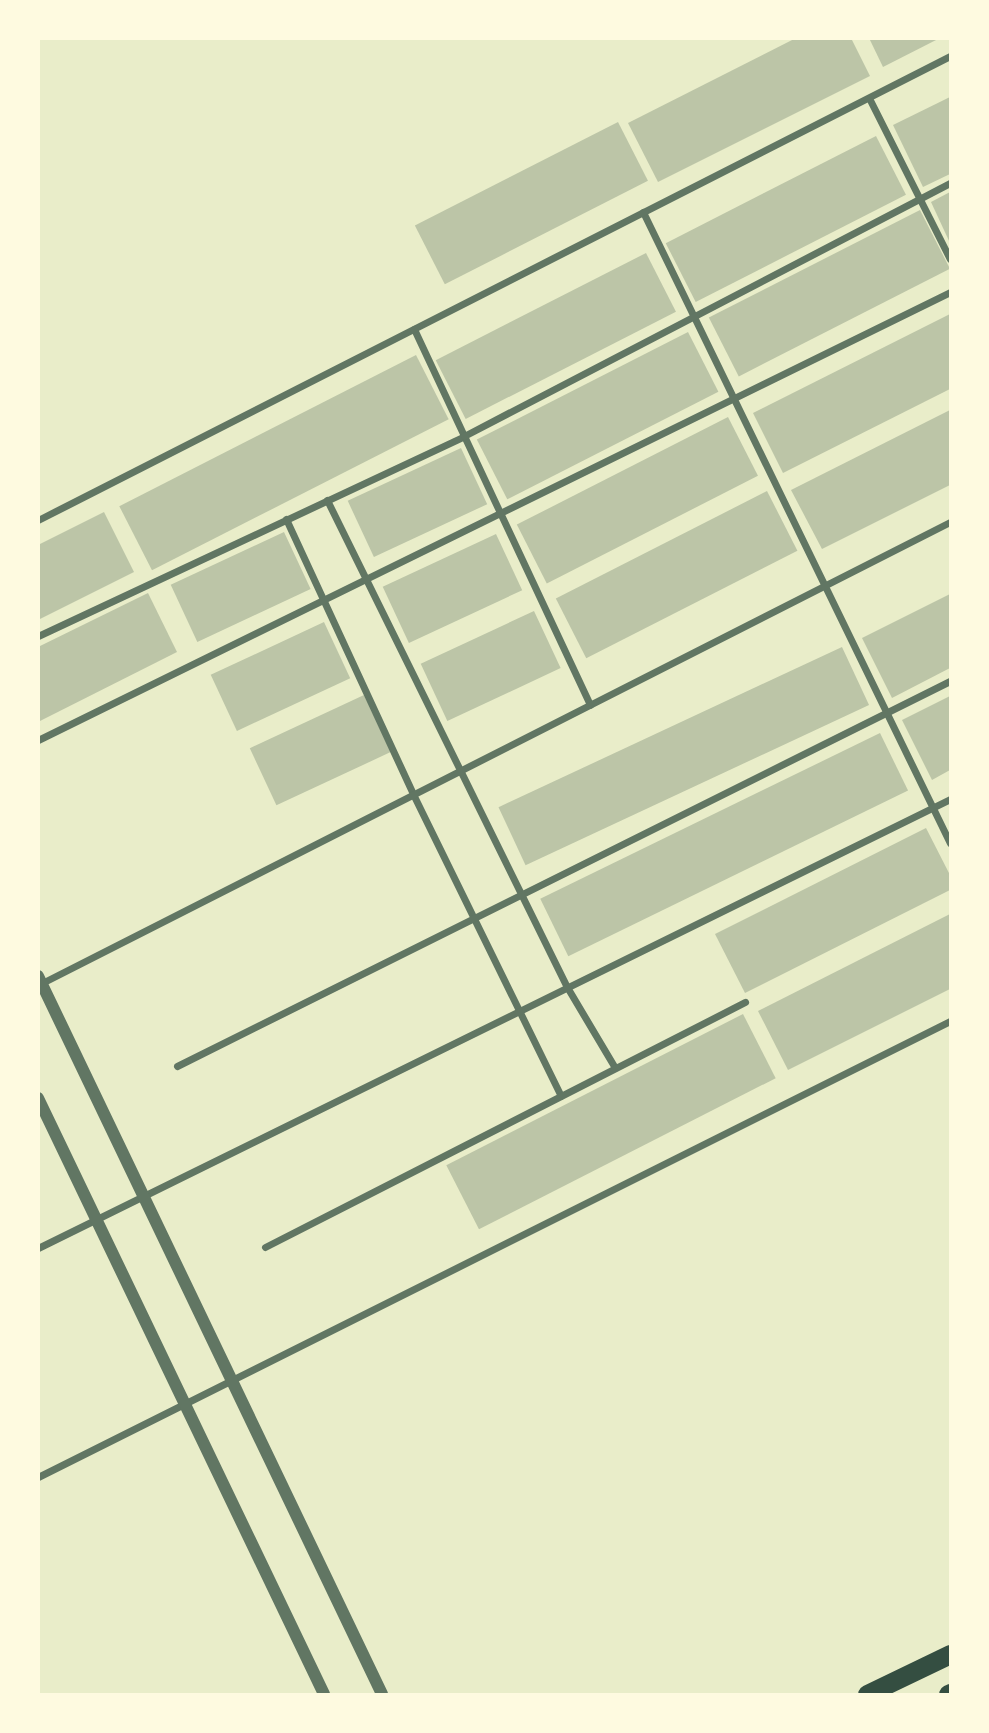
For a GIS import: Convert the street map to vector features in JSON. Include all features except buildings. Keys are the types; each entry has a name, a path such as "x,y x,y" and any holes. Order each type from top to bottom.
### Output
{"highway":[{"path":"867,1695 950,1654"}],"street":[{"path":"38,520 950,56"},
{"path":"869,98 950,259"},
{"path":"38,636 464,436 950,183"},
{"path":"643,212 950,843"},
{"path":"38,740 950,292"},
{"path":"414,329 590,705"},
{"path":"327,500 363,581 567,987 615,1068"},
{"path":"286,519 413,794 561,1096"},
{"path":"382,1695 40,981 950,522"},
{"path":"177,1066 950,681"},
{"path":"38,1248 145,1198 518,1010 950,799"},
{"path":"265,1247 745,1002"},
{"path":"38,1478 950,1021"},
{"path":"38,1098 324,1695"}]}
